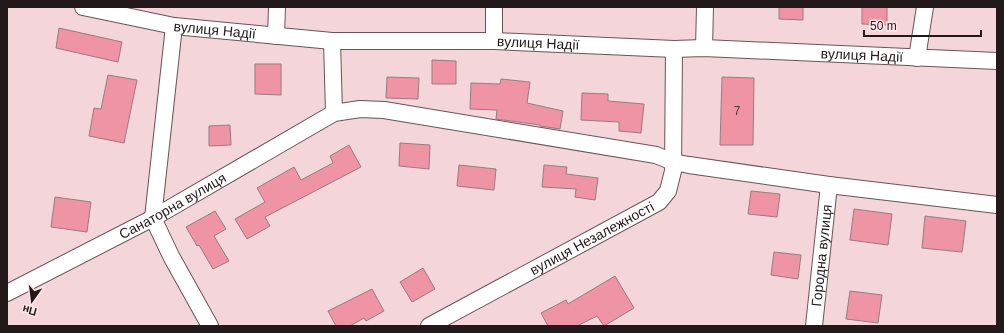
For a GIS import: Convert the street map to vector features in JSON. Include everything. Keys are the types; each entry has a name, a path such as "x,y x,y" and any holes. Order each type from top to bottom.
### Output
{"street":[{"name":"вулиця Надії","path":"83,7 174,26 332,41 494,41 674,49 704,48 997,61"},
{"path":"276,36 277,7"},
{"path":"494,7 494,41"},
{"path":"704,48 705,7"},
{"path":"917,58 925,7"},
{"path":"174,26 153,218 171,256 210,326"},
{"path":"332,41 334,113 360,109 384,110 656,155 673,162 689,165 829,185 997,205"},
{"name":"вулиця Незалежності","path":"429,326 659,202 668,191 671,183 673,162 674,49"},
{"name":"Санаторна вулиця","path":"7,293 153,218 334,113"},
{"name":"Городна вулиця","path":"814,326 829,185"}],"building":[{"path":"779,7 803,7 803,20 779,19"},
{"path":"862,7 887,7 887,25 862,24"},
{"path":"59,28 122,42 118,62 56,48"},
{"path":"432,60 456,61 456,84 432,84"},
{"path":"255,64 281,64 281,95 255,94"},
{"path":"108,75 137,80 124,143 89,136 94,108 101,109"},
{"path":"387,77 419,78 418,99 386,98"},
{"path":"722,77 754,78 753,145 720,145"},
{"path":"501,79 530,82 527,103 563,111 560,129 496,119 497,110 470,109 471,83 500,84"},
{"path":"582,93 608,94 608,101 644,104 641,133 619,131 619,122 581,120"},
{"path":"230,125 231,145 209,146 209,126"},
{"path":"400,143 430,145 429,169 399,166"},
{"path":"349,145 361,167 265,217 270,226 247,239 235,219 265,202 257,188 294,167 301,180 333,163 330,156"},
{"path":"459,165 496,169 494,190 457,186"},
{"path":"544,165 567,167 566,174 598,178 595,200 575,197 576,189 542,187"},
{"path":"751,191 780,194 777,217 748,214"},
{"path":"55,197 91,202 87,232 51,227"},
{"path":"854,209 892,214 888,245 850,240"},
{"path":"215,211 226,229 214,236 229,261 213,269 199,245 197,246 186,227"},
{"path":"925,216 966,221 962,252 922,248"},
{"path":"774,252 801,255 798,279 771,275"},
{"path":"423,268 435,289 412,302 400,282"},
{"path":"615,276 634,308 604,326 597,316 577,326 548,326 541,313 566,300 568,304"},
{"path":"372,289 384,311 366,321 364,318 350,326 336,326 328,311"},
{"path":"850,291 882,295 878,323 846,319"}]}
